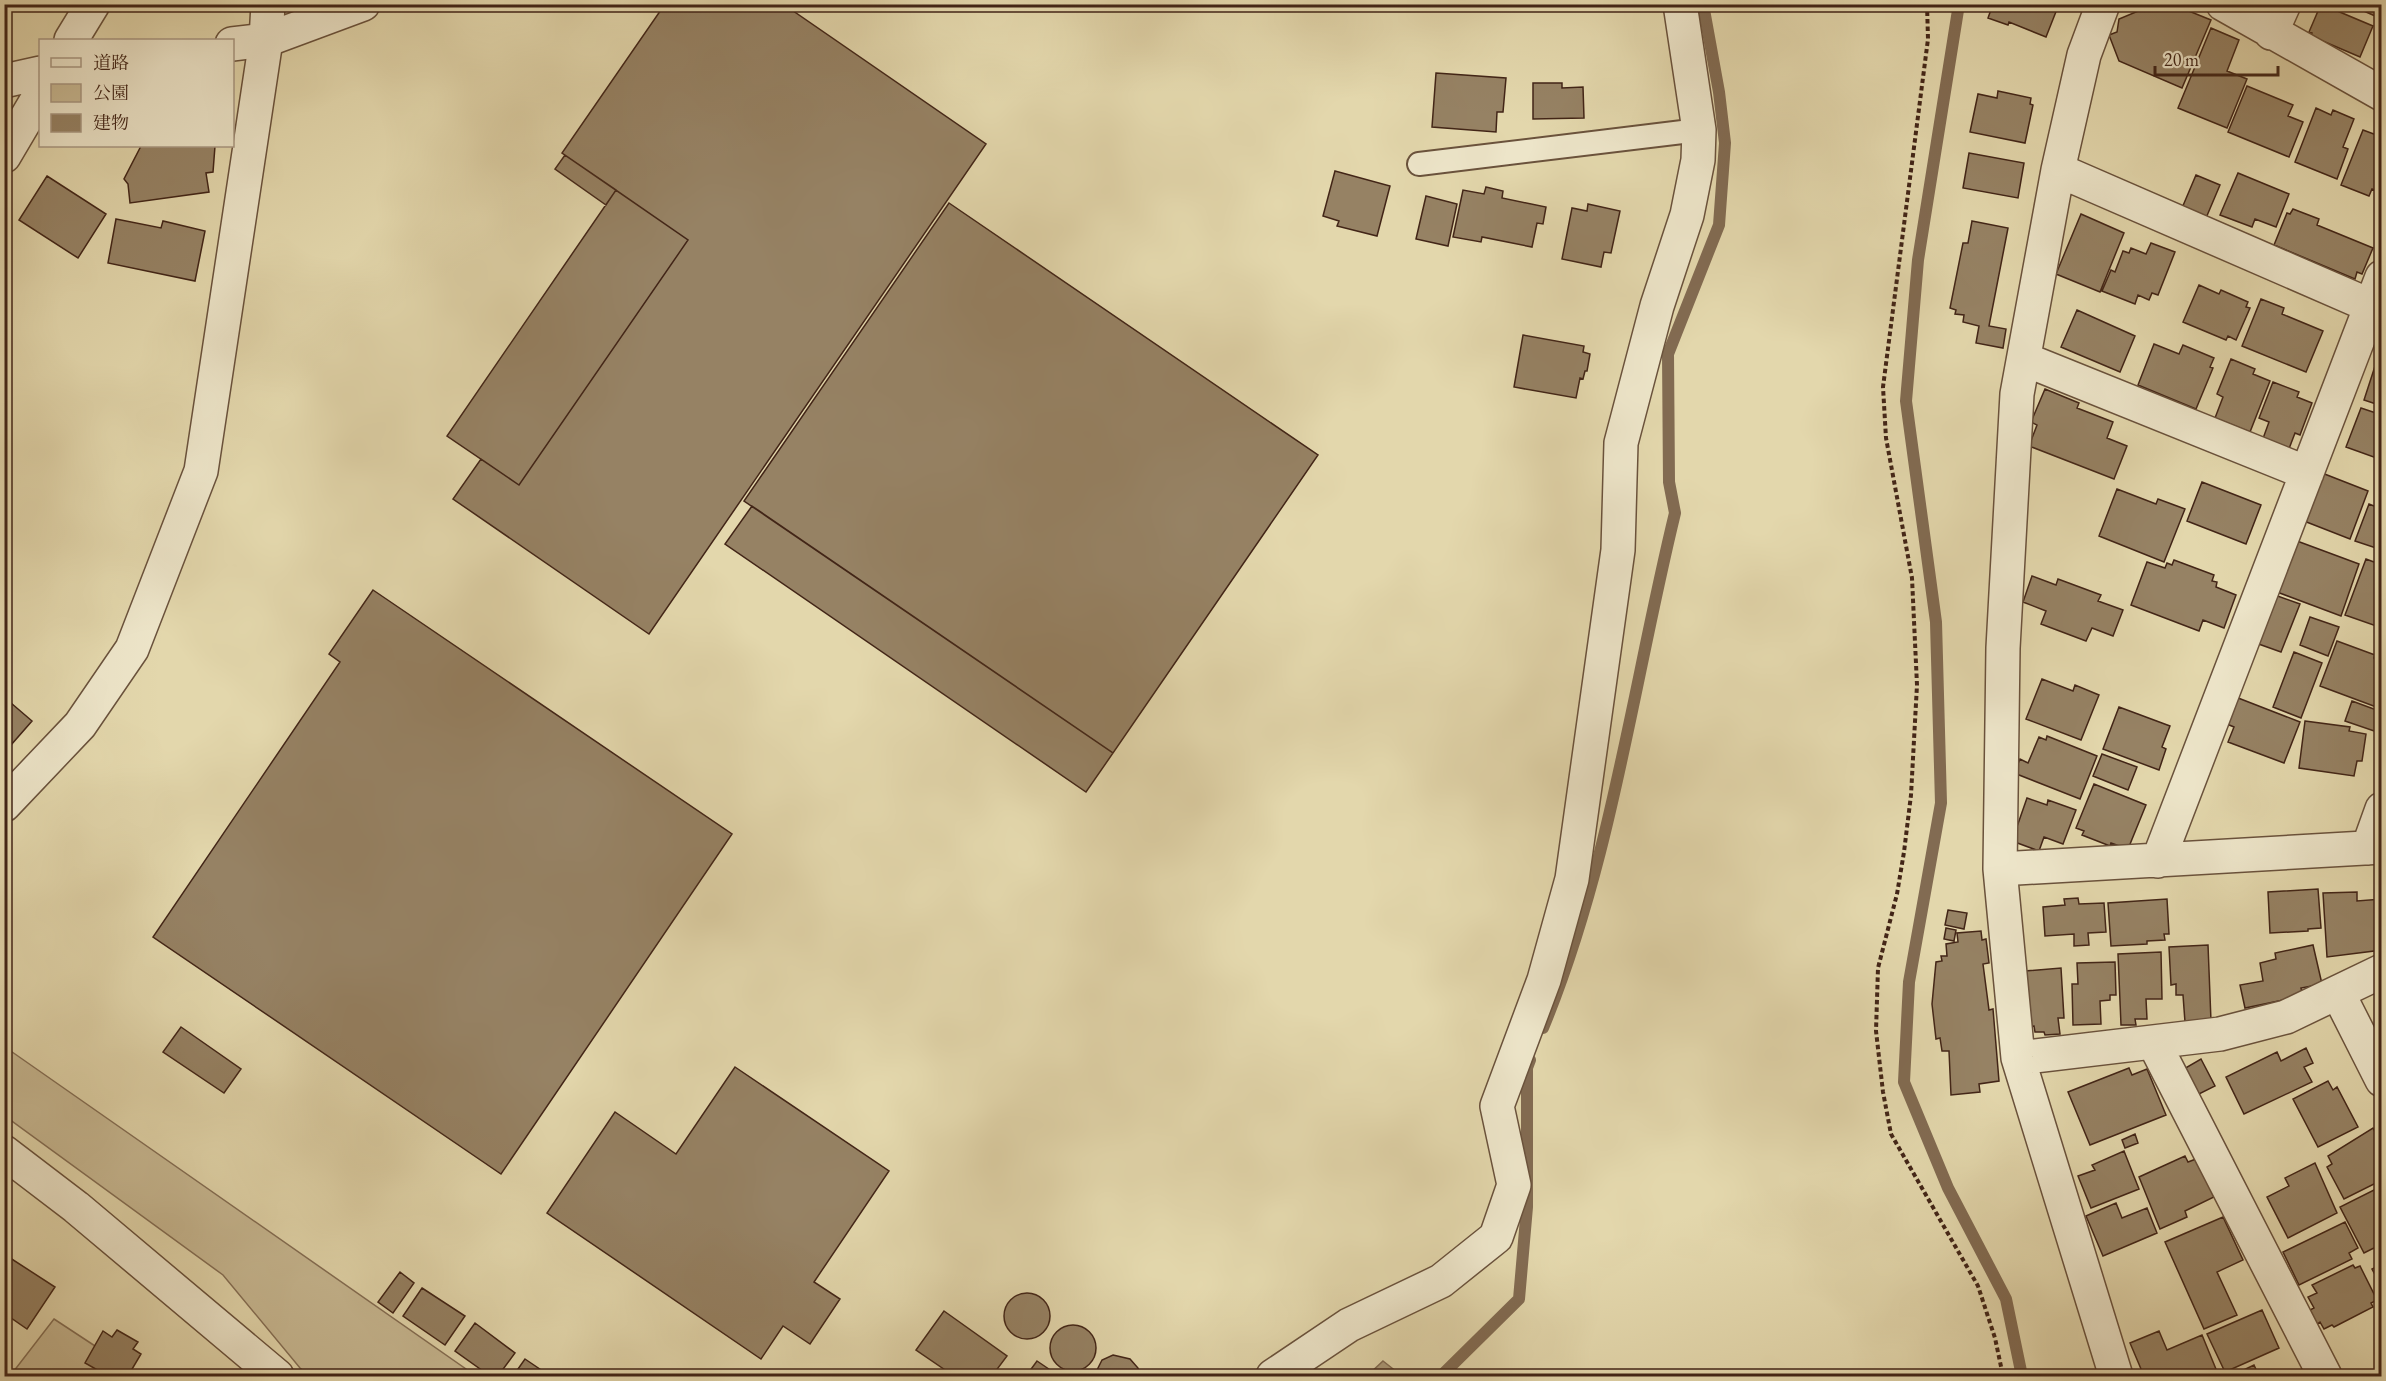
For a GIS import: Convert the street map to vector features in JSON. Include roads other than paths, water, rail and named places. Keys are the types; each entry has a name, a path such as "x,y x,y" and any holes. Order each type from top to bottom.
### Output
{"street":[{"path":"72,39 93,4"},
{"path":"5,803 80,725 132,649 201,471 266,40 268,4"},
{"path":"234,44 266,40 363,4"},
{"path":"1274,1377 1350,1325 1441,1281 1496,1237 1514,1185 1497,1106 1544,980 1572,879 1618,550 1621,443 1657,306 1687,215 1698,160 1699,130 1680,4"},
{"path":"2103,4 2084,55 2058,170 2017,394 2003,648 2000,869 2018,1058 2116,1377"},
{"path":"2223,4 2278,19 2382,94"},
{"path":"4,81 39,73"},
{"path":"4,156 39,97"},
{"path":"2058,170 2376,292 2158,861"},
{"path":"2024,359 2307,473"},
{"path":"2000,869 2375,847 2382,809"},
{"path":"2018,1058 2220,1034 2286,1017 2382,971"},
{"path":"2338,993 2382,1080"},
{"path":"2154,1043 2325,1377"},
{"path":"4,1152 76,1207 277,1377"}],"lane":[{"path":"1419,164 1699,130"}],"waterway":[{"path":"1543,1028 1566,966 1604,838 1675,513 1669,482 1668,354 1719,225 1725,143 1719,92 1703,4"},
{"path":"1959,4 1918,260 1906,401 1936,622 1941,803 1909,982 1904,1082 1948,1188 2006,1299 2022,1376"},
{"path":"1441,1376 1519,1299 1527,1207 1527,1068 1530,1060"}]}
